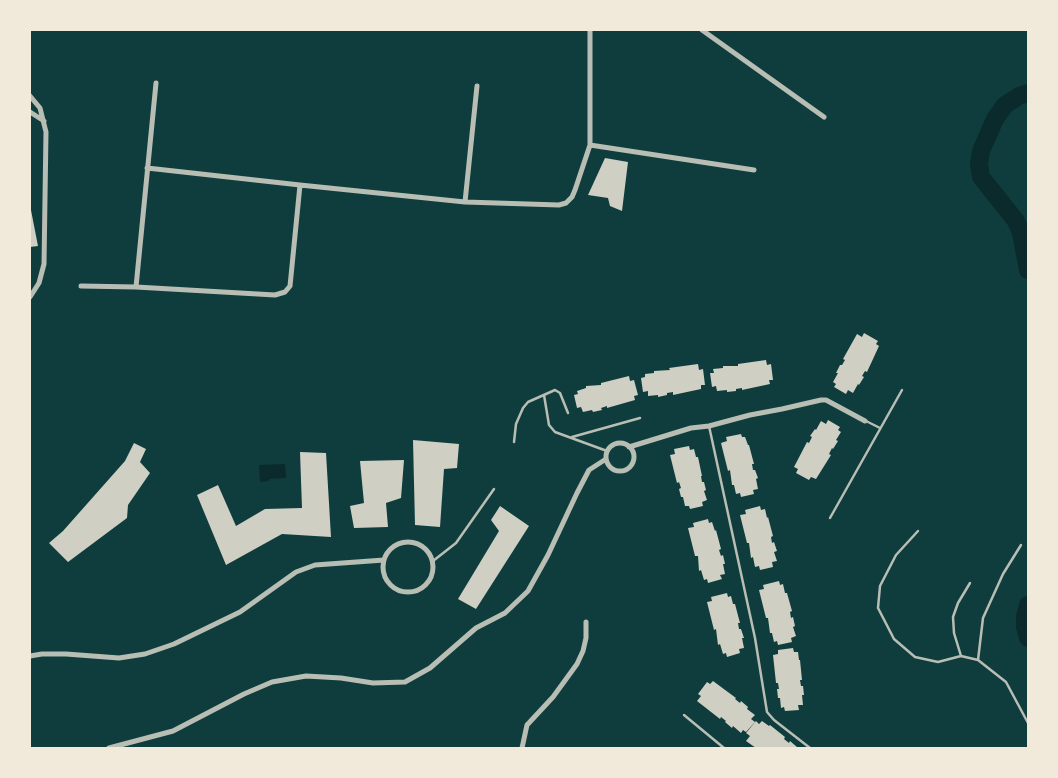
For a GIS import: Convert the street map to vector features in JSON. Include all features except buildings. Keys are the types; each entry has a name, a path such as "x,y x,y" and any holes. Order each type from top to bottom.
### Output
{"street":[{"path":"147,168 465,202 559,205 566,203 572,197 575,190 590,145 590,30"},
{"path":"702,30 824,117"},
{"path":"136,287 156,83"},
{"path":"465,202 477,86"},
{"path":"30,96 40,108 46,132 44,264 39,284 30,297"},
{"path":"30,112 44,121"},
{"path":"590,145 754,170"},
{"path":"81,286 136,287 275,295 286,292 290,286 300,185"},
{"path":"629,447 634,457 628,469 624,471 610,468 606,459 608,451 610,447 618,444 629,447 691,428 709,426 750,414 821,400 826,400 865,421"},
{"path":"110,748 173,731 272,682 306,676 341,678 373,683 406,682 430,668 476,628 505,613 528,591 548,555 589,470 606,459"},
{"path":"409,541 417,543 424,547 433,561 434,570 430,580 420,589 404,591 390,584 385,577 384,560 387,553 400,543 409,541"},
{"path":"30,656 60,654 119,658 145,654 174,644 240,612 296,572 315,566 340,562 384,560"},
{"path":"522,748 527,725 553,697 577,664 586,638 586,622"}],"lane":[{"path":"514,442 516,424 523,408 528,402 555,390 560,394 568,413"},
{"path":"830,518 902,390"},
{"path":"544,394 549,425 555,432 608,451"},
{"path":"571,438 640,418"},
{"path":"865,421 880,428"},
{"path":"709,426 755,638 767,712 774,720 810,748"},
{"path":"433,561 456,543 494,488"},
{"path":"918,531 896,555 880,586 878,608 894,639 915,657 938,662 960,656 978,660 1006,682 1028,722"},
{"path":"978,660 985,612 1003,574 1021,545"},
{"path":"960,656 954,633 953,617 958,603 970,582"},
{"path":"684,715 724,748"}],"water":[{"path":"285,464 286,478 269,479 269,481 260,482 259,465"}],"waterway":[{"path":"1028,93 1019,96 1005,105 995,119 981,151 979,164 981,177 1016,221 1021,233 1028,270"},
{"path":"1028,605 1025,617 1028,638"}]}
